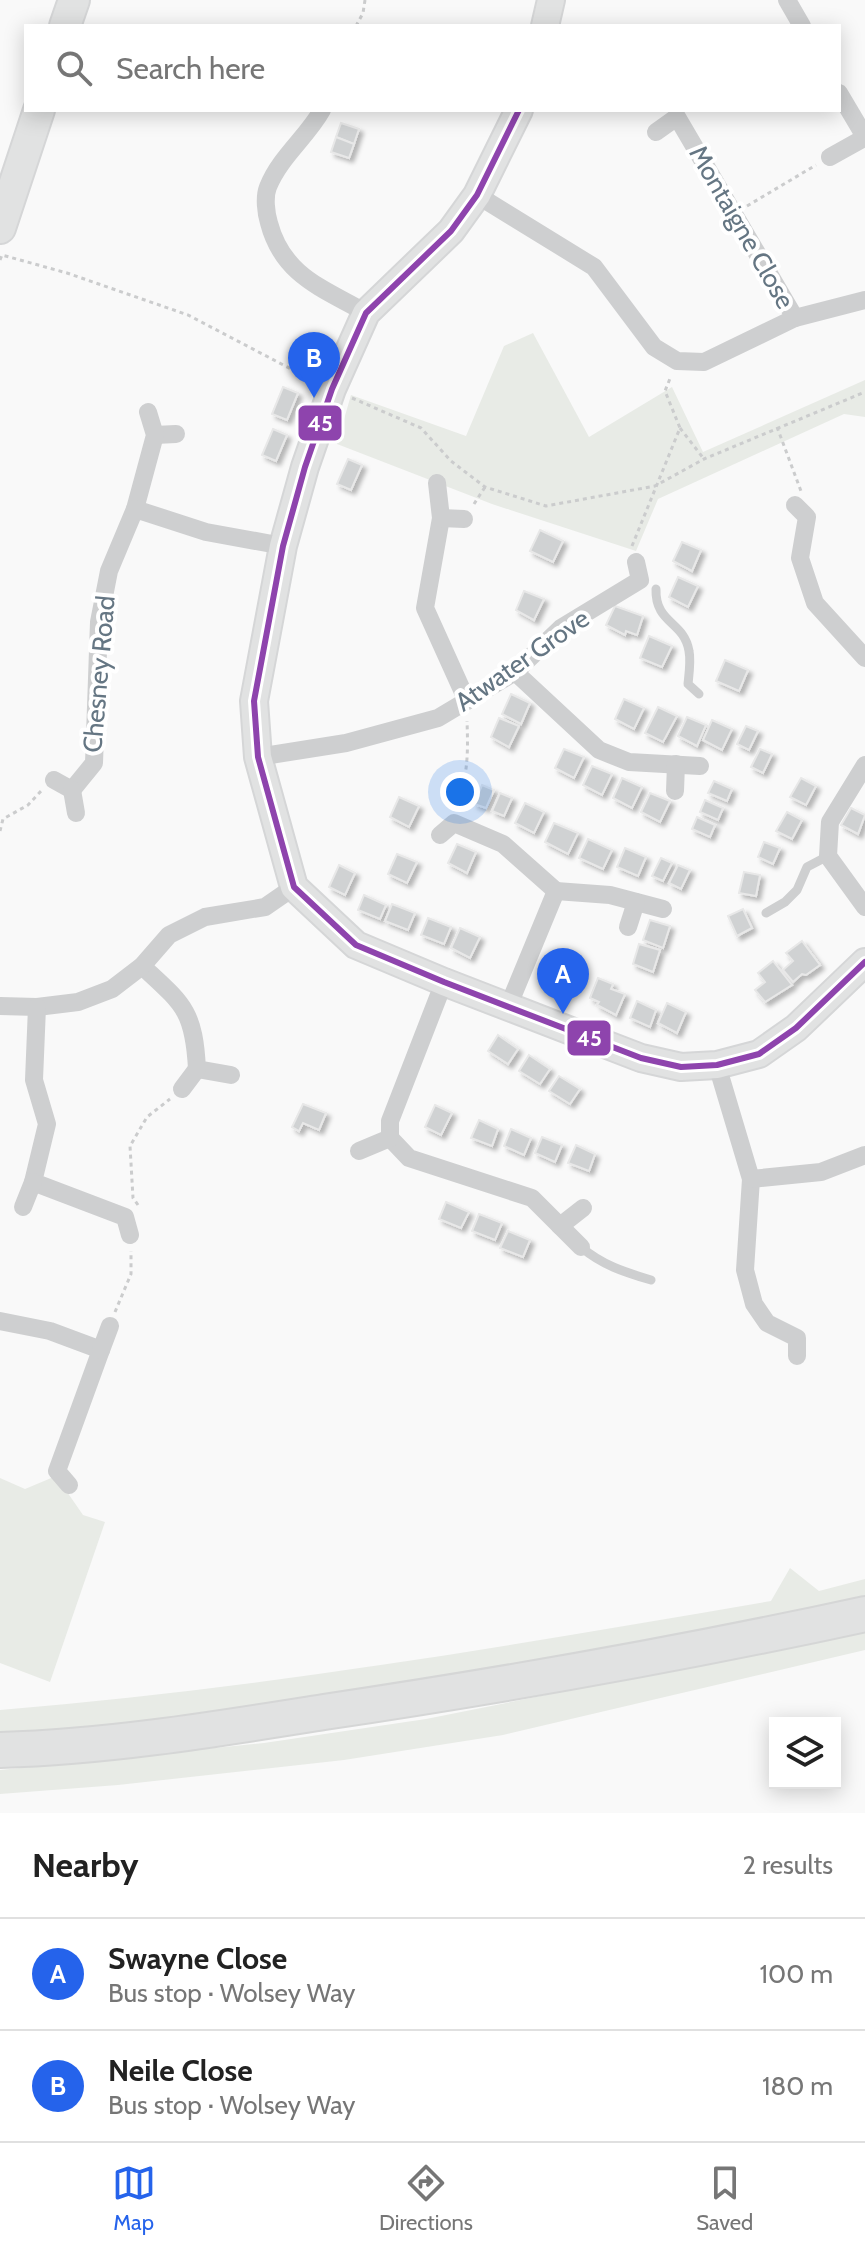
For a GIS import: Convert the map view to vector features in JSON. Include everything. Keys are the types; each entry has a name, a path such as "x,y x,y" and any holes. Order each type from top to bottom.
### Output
{"highway":[{"path":"0,1750 160,1735 391,1702 607,1666 865,1614"}],"main road":[{"path":"66,24 74,0"},
{"path":"0,228 38,112"}],"street":[{"path":"545,24 551,0"},
{"path":"787,0 801,24"},
{"path":"830,157 864,137 841,97"},
{"path":"320,112 290,151 267,189 266,214 275,244 294,271 366,313"},
{"path":"518,112 477,195 451,231 366,313 332,389 305,467 283,546 254,701 258,757 294,887 356,945 641,1058 681,1067 717,1065 759,1054 796,1028 865,962"},
{"name":"Montaigne Close","path":"656,132 677,117 795,318"},
{"path":"477,195 594,267 654,347 677,361 704,362 795,318 865,300"},
{"path":"148,412 155,435 176,434"},
{"name":"Chesney Road","path":"54,780 72,790 94,763 99,622 109,571 135,509 155,435"},
{"path":"437,483 441,518 425,608 467,701"},
{"path":"825,508 801,511 800,558 815,603 865,658"},
{"path":"135,509 206,532 283,546"},
{"path":"441,518 464,519"},
{"name":"Atwater Grove","path":"258,757 346,743 438,718 515,672 561,628 644,577"},
{"path":"515,672 599,750 629,762 700,766"},
{"path":"675,791 676,764"},
{"path":"865,765 830,822 828,856 865,907"},
{"path":"72,790 76,813"},
{"path":"449,822 503,844 556,891 610,895 663,909"},
{"path":"0,1006 37,1007 78,1002 112,989 142,966 169,935 205,917 265,907 294,887"},
{"path":"508,1007 556,891"},
{"path":"628,927 636,902"},
{"path":"142,966 182,1003 195,1037 197,1069 182,1089"},
{"path":"444,982 390,1121 390,1138 409,1158 532,1198 581,1247"},
{"path":"23,1207 33,1182 47,1124 34,1080 37,1007"},
{"path":"717,1065 751,1179 745,1270 754,1304 767,1323 801,1341"},
{"path":"197,1069 231,1075"},
{"path":"359,1151 390,1138"},
{"path":"751,1179 821,1172 865,1155"},
{"path":"33,1182 132,1211 130,1235"},
{"path":"560,1226 583,1208"},
{"path":"0,1321 50,1331 101,1350"},
{"path":"37,1473 63,1478 110,1326"}],"lane":[{"path":"644,577 660,612 679,629 685,640 689,651 688,684 699,694"},
{"path":"766,913 785,902 797,890 807,867 828,856"},
{"path":"581,1247 614,1270 651,1280"}],"path":[{"path":"357,24 365,0"},
{"path":"734,214 830,157"},
{"path":"0,260 2,255 67,273 188,315 332,389 421,428 451,461 485,487 546,506 655,486 704,459 865,392"},
{"path":"677,361 665,391 680,428 704,459"},
{"path":"777,427 803,496 801,511"},
{"path":"644,577 631,548 680,428"},
{"path":"464,519 485,487"},
{"path":"449,822 461,795 465,770 467,701"},
{"path":"0,831 3,819 28,805 54,780"},
{"path":"132,1211 130,1146 147,1117 182,1089"},
{"path":"110,1326 131,1274 130,1235"}],"shaded area":[{"path":"533,333 589,437 672,387 703,452 865,380 865,417 844,414 658,499 636,551 492,504 337,444 351,395 466,436 504,346"},
{"path":"56,1476 83,1515 105,1522 50,1682 0,1663 0,1478 25,1489"},
{"path":"790,1568 819,1591 865,1579 865,1600 611,1650 357,1693 163,1720 0,1736 0,1710 290,1678 771,1601"},
{"path":"865,1631 865,1650 503,1735 344,1760 118,1785 0,1794 0,1770 264,1743 426,1719"}],"building":[{"path":"341,123 359,129 354,144 336,137"},
{"path":"336,137 354,144 349,158 331,152"},
{"path":"283,387 298,393 287,420 272,414"},
{"path":"273,429 287,435 276,461 262,455"},
{"path":"348,459 362,465 351,490 337,484"},
{"path":"540,530 563,541 553,562 530,551"},
{"path":"682,542 701,550 692,571 673,561"},
{"path":"678,577 698,586 688,607 669,597"},
{"path":"524,591 544,599 534,620 516,610"},
{"path":"615,606 643,616 637,635 626,631 625,635 606,625"},
{"path":"649,636 672,646 662,667 640,658"},
{"path":"725,660 748,670 739,691 716,681"},
{"path":"511,694 530,703 521,724 502,714"},
{"path":"624,699 644,708 634,729 615,719"},
{"path":"658,707 677,716 663,742 645,733"},
{"path":"687,717 706,725 697,746 678,736"},
{"path":"499,718 519,726 509,747 491,737"},
{"path":"712,720 732,729 722,750 703,740"},
{"path":"746,726 758,731 749,750 737,744"},
{"path":"564,749 584,757 574,778 555,768"},
{"path":"760,749 772,754 763,773 751,767"},
{"path":"592,766 612,774 602,795 583,785"},
{"path":"622,778 642,787 632,808 613,798"},
{"path":"801,778 816,786 806,805 790,797"},
{"path":"714,781 732,789 727,801 708,793"},
{"path":"482,785 494,790 486,808 474,804"},
{"path":"500,793 512,798 504,816 492,811"},
{"path":"650,793 670,801 660,822 641,812"},
{"path":"399,797 419,806 409,827 390,817"},
{"path":"705,800 723,808 718,820 700,812"},
{"path":"525,803 544,812 534,833 515,823"},
{"path":"851,808 865,815 858,834 841,825"},
{"path":"787,812 802,820 792,839 776,831"},
{"path":"697,817 715,825 710,837 692,829"},
{"path":"554,823 578,833 568,854 545,842"},
{"path":"588,839 612,850 603,869 579,858"},
{"path":"764,842 780,848 773,864 758,857"},
{"path":"457,844 476,852 467,873 448,863"},
{"path":"625,848 646,857 638,876 617,867"},
{"path":"397,854 417,862 407,883 388,874"},
{"path":"661,858 672,863 663,881 652,876"},
{"path":"339,865 355,873 345,895 329,887"},
{"path":"678,865 690,870 681,889 669,883"},
{"path":"744,872 760,875 756,896 739,893"},
{"path":"364,895 386,905 380,919 358,910"},
{"path":"392,904 415,913 408,930 385,921"},
{"path":"743,909 752,928 737,936 728,916"},
{"path":"428,918 451,927 444,944 421,935"},
{"path":"650,920 670,926 663,948 643,940"},
{"path":"460,928 480,937 470,958 451,948"},
{"path":"802,941 820,965 793,982 783,970 793,961 786,953"},
{"path":"639,944 660,950 653,972 633,964"},
{"path":"773,961 792,985 765,1002 755,990 765,982 758,973"},
{"path":"598,978 613,984 611,989 625,994 616,1015 590,998"},
{"path":"637,1001 656,1010 650,1027 630,1018"},
{"path":"667,1003 686,1012 677,1033 658,1023"},
{"path":"498,1035 518,1049 508,1064 488,1051"},
{"path":"529,1055 550,1069 540,1084 519,1071"},
{"path":"559,1076 580,1089 570,1104 549,1091"},
{"path":"303,1104 326,1113 319,1130 303,1123 299,1131 292,1127"},
{"path":"435,1105 452,1113 441,1135 425,1127"},
{"path":"479,1120 498,1129 492,1146 471,1138"},
{"path":"511,1129 531,1138 524,1155 504,1146"},
{"path":"542,1137 562,1145 555,1162 535,1153"},
{"path":"576,1145 595,1154 589,1171 568,1163"},
{"path":"446,1202 469,1212 461,1228 439,1219"},
{"path":"479,1214 502,1223 495,1240 472,1231"},
{"path":"508,1231 530,1240 523,1257 500,1248"}],"transit line":[{"name":"45","path":"518,112 477,195 451,231 366,313 332,389 305,467 283,546 254,701 258,757 294,887 356,945 641,1058 681,1067 717,1065 759,1054 796,1028 865,962"}],"place":[{"name":"Neile Close","path":"314,398"},
{"name":"Swayne Close","path":"563,1014"}]}
